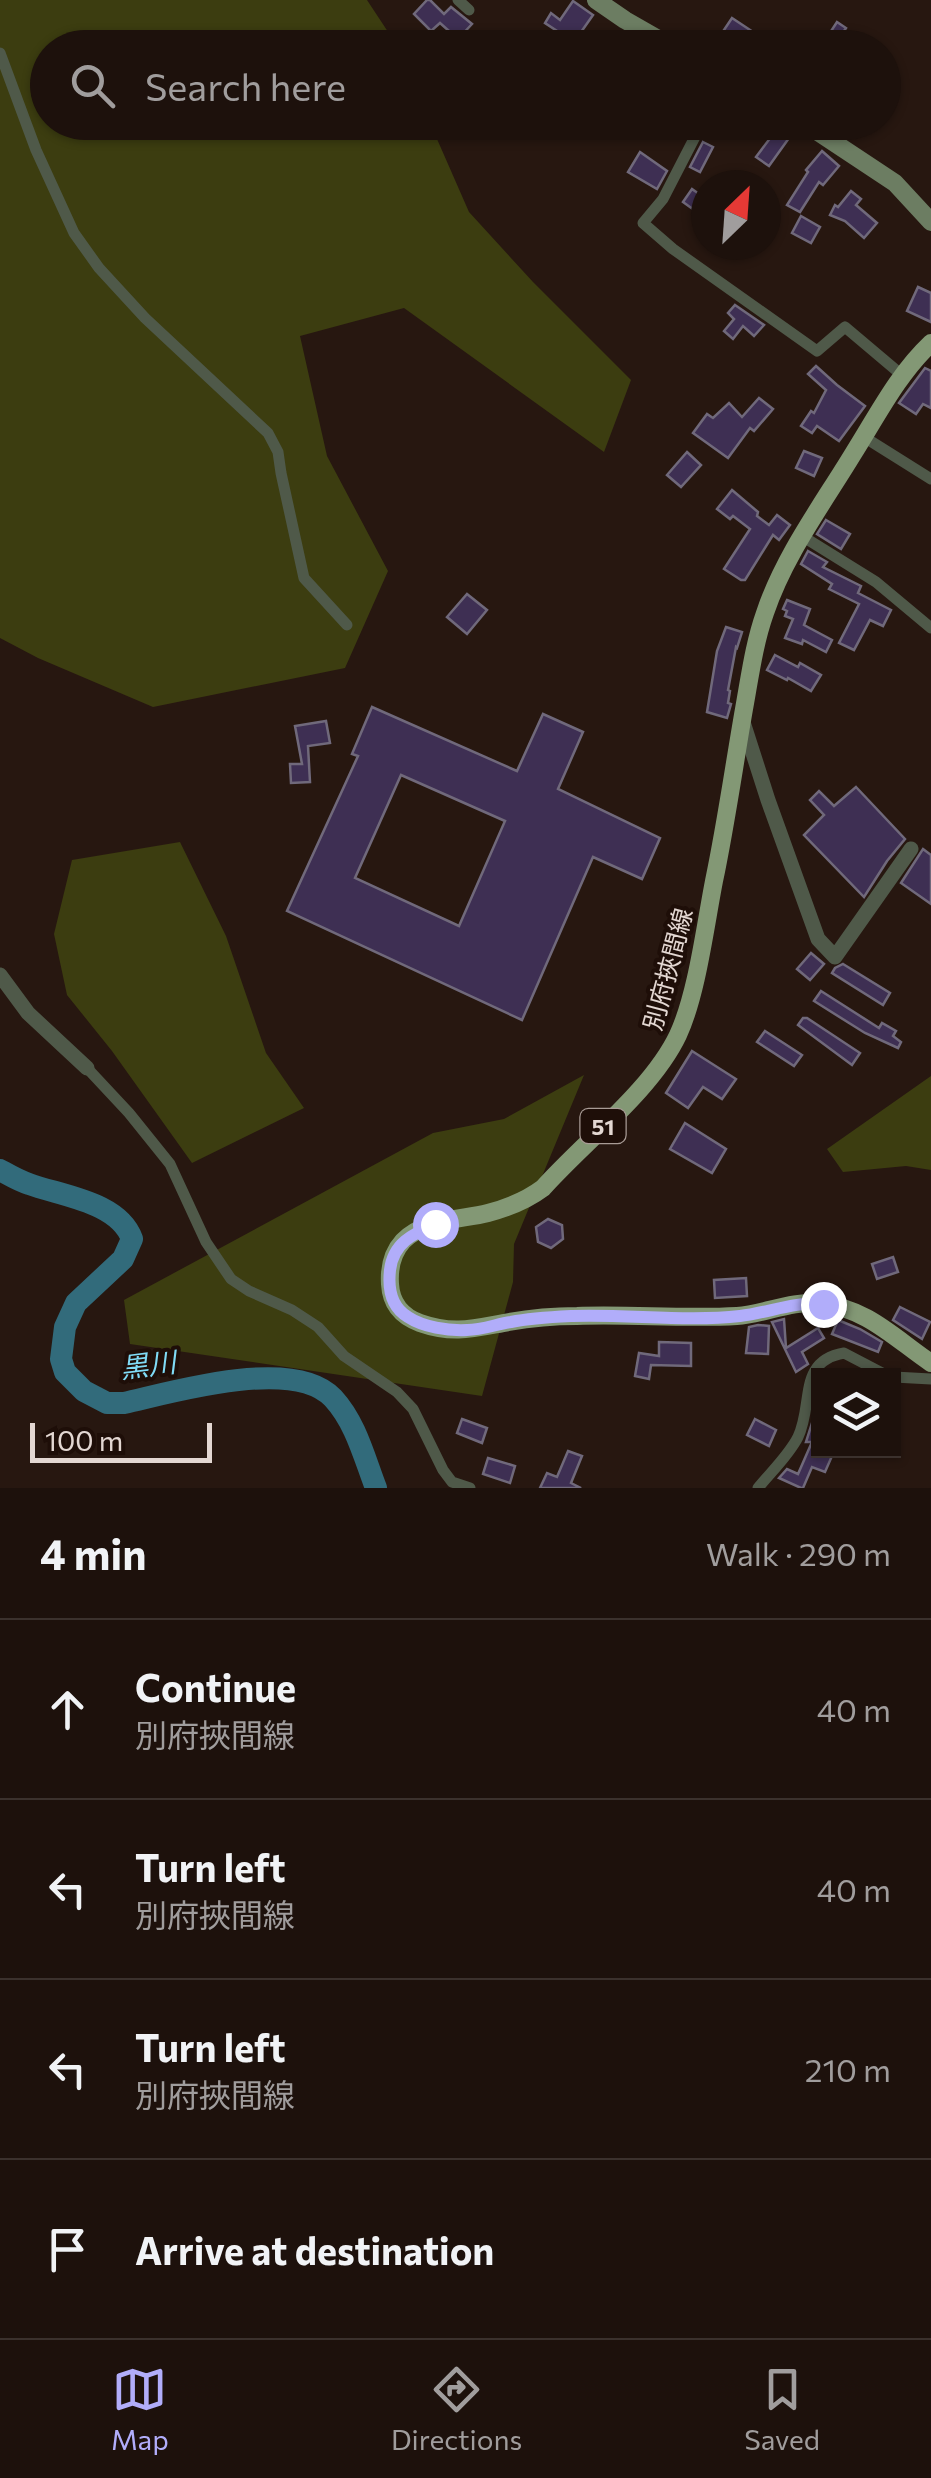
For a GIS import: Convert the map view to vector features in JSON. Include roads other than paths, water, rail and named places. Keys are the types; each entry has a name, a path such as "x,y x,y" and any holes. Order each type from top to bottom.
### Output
{"main road":[{"path":"596,0 642,30"},
{"path":"831,140 895,182 931,222"},
{"name":"別府挾間線","path":"931,343 864,437 802,536 772,594 760,627 726,826 690,998 670,1051 631,1099 538,1192 500,1209 435,1224 405,1239 390,1265 393,1301 404,1315 422,1324 462,1330 553,1317 740,1316 804,1303 823,1304 869,1318 931,1363"}],"street":[{"path":"458,0 470,10"},
{"path":"0,54 30,134"},
{"path":"32,140 74,233 100,268 145,318 268,433 278,452 304,578 347,624"},
{"path":"693,140 663,198 643,223 673,250 818,351 845,327 904,376"},
{"path":"864,437 931,479"},
{"path":"802,536 876,582 931,628"},
{"path":"742,720 818,939 835,958 910,850"},
{"path":"0,975 28,1013 87,1068 170,1164 206,1242 232,1279 318,1326 344,1356 397,1392 413,1409 452,1482 470,1488"},
{"path":"816,1368 822,1360 844,1353 875,1368"},
{"path":"901,1377 931,1379"},
{"path":"758,1488 799,1435 811,1379"}],"waterway":[{"name":"黒川","path":"0,1170 25,1183 102,1209 115,1216 132,1239 123,1259 76,1303 65,1327 61,1359 65,1372 84,1391 107,1403 124,1403 263,1378 315,1386 333,1398 348,1418 376,1488"}]}
